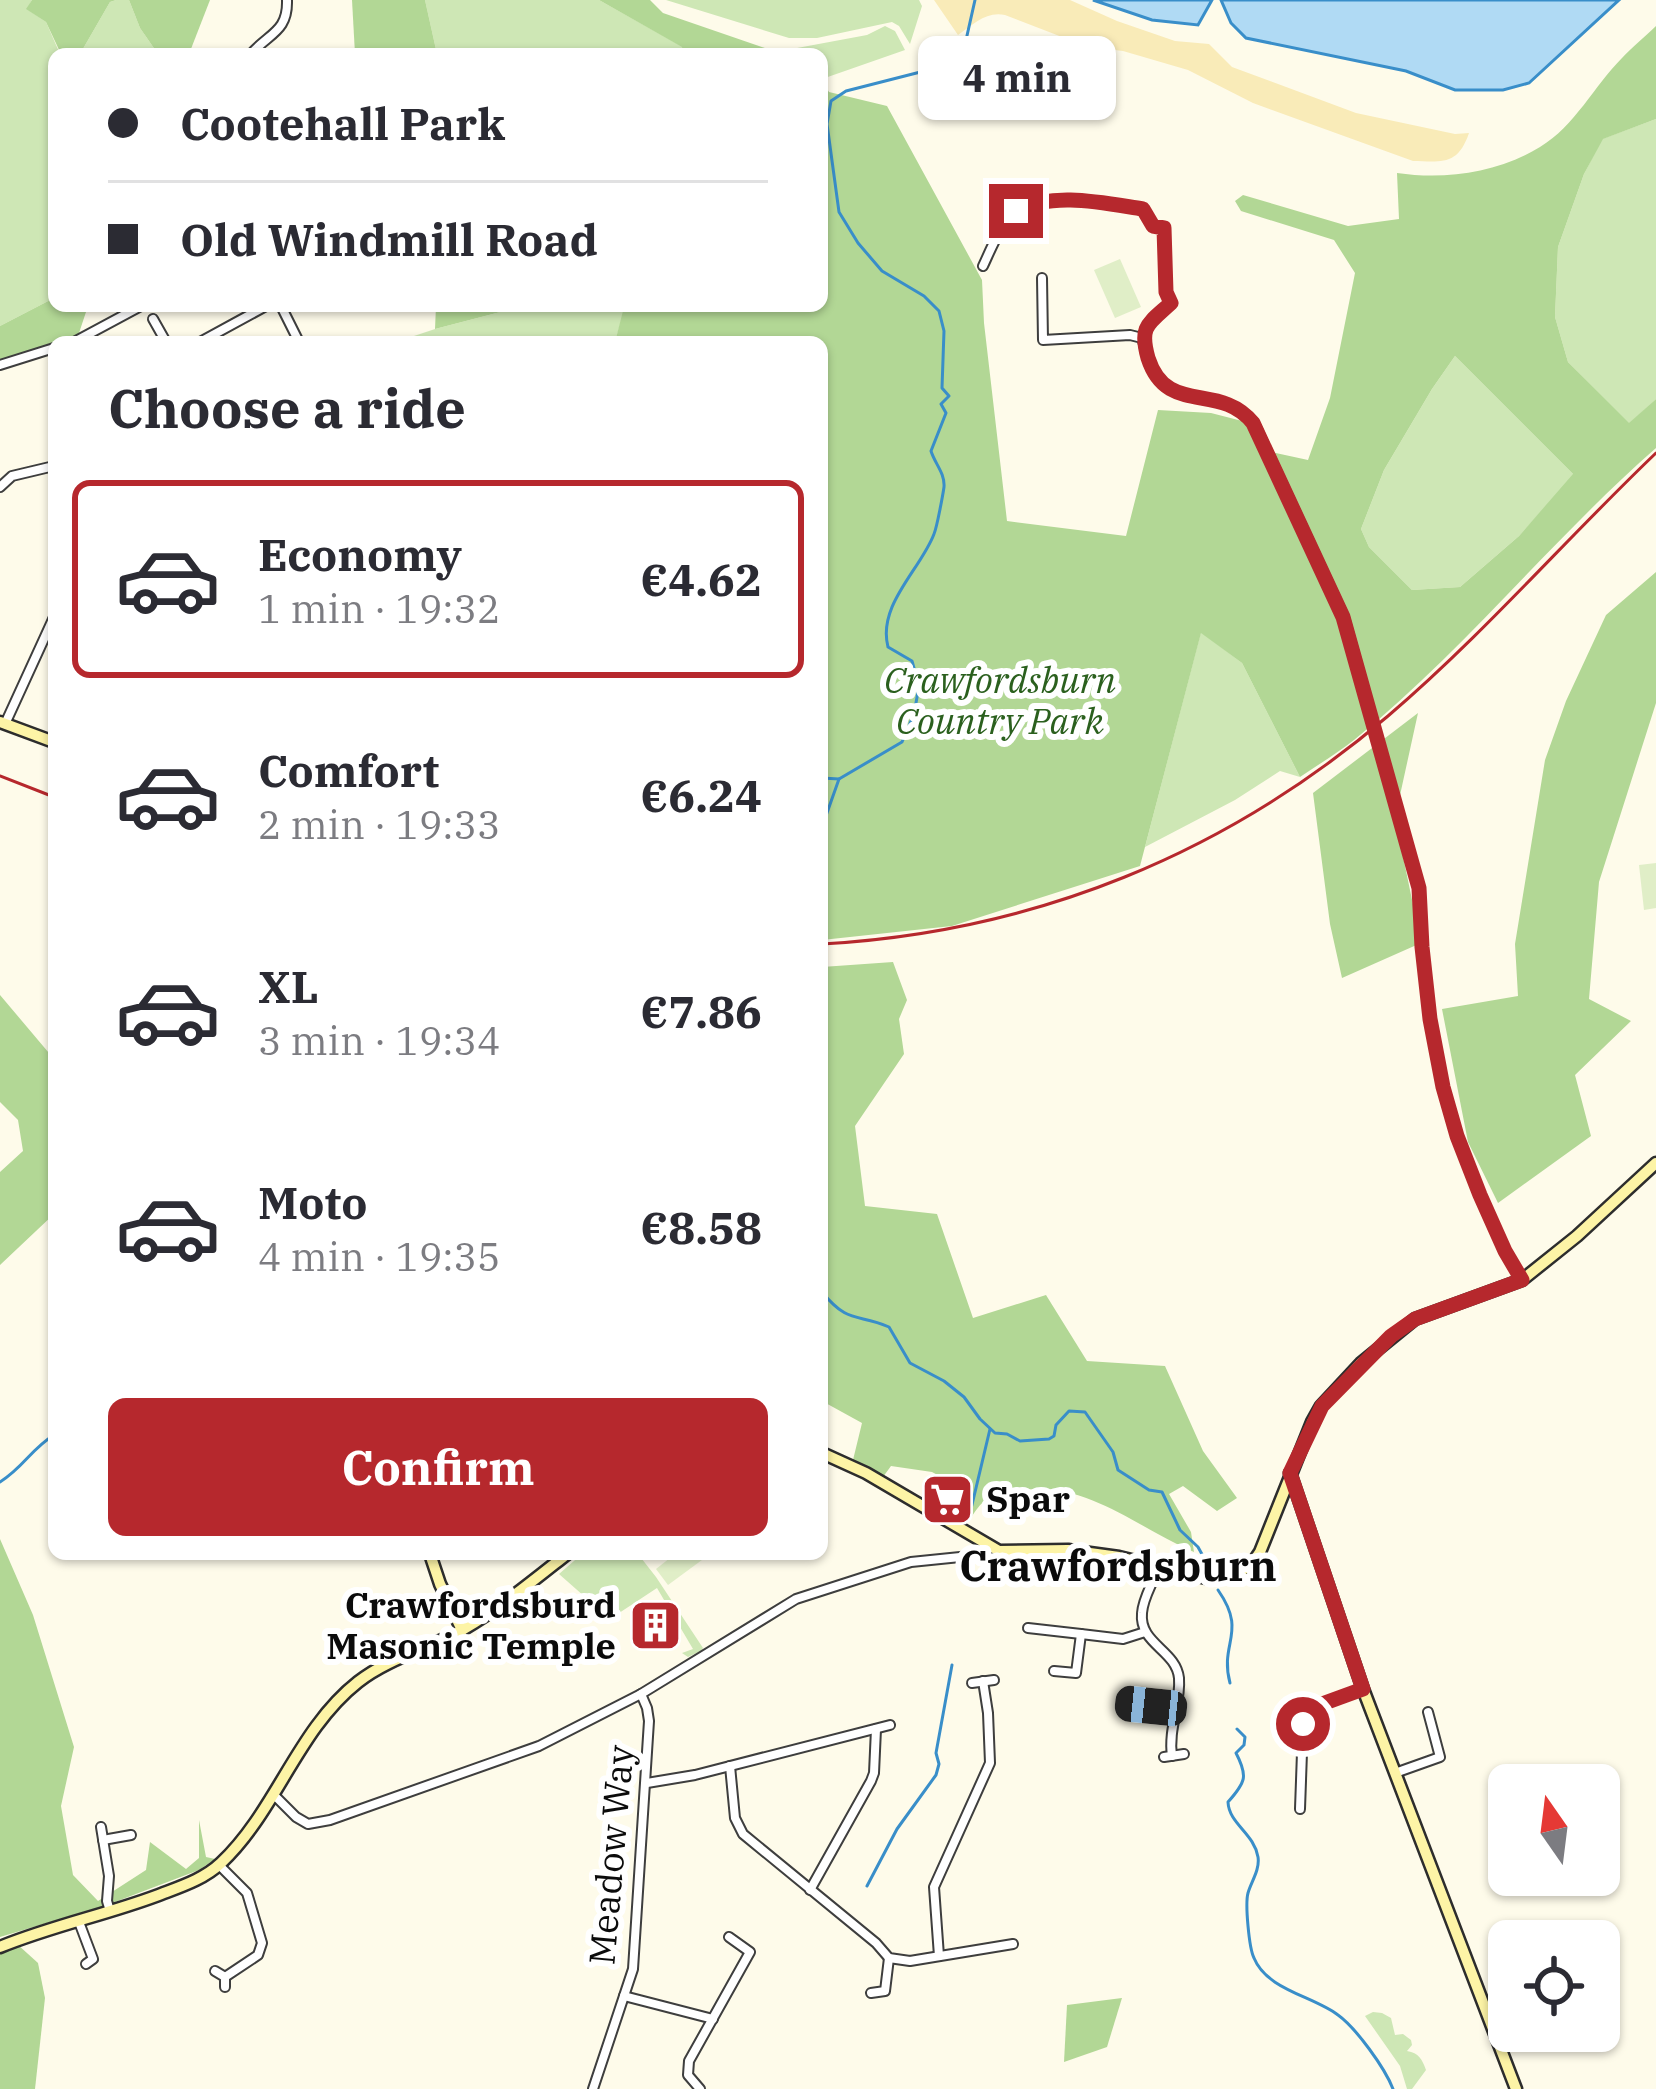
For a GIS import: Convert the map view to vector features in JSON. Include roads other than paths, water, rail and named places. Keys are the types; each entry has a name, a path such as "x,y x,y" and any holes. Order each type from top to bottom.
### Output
{"main road":[{"path":"2,723 48,740"},
{"path":"828,1456 999,1551 1068,1550 1210,1579 1227,1577 1246,1568 1260,1552 1322,1406 1391,1336 1415,1319 1522,1280 1656,1163"},
{"path":"1290,1473 1363,1689 1516,2089"},
{"path":"432,1560 462,1630"},
{"path":"0,1946 110,1912 190,1882 219,1864 250,1828 319,1721 358,1682 397,1658 462,1630 559,1560"}],"street":[{"path":"257,48 282,26 287,0"},
{"path":"983,266 1001,230 1026,206 1092,201 1143,209 1153,226 1164,228 1166,292 1171,303 1149,323 1142,338 1152,370 1173,392 1227,402 1253,423 1343,617 1419,888 1430,1019 1443,1087 1480,1195 1522,1280"},
{"path":"1042,278 1043,340 1142,338"},
{"path":"85,336 130,312"},
{"path":"211,336 255,312"},
{"path":"154,319 163,336"},
{"path":"0,365 48,350"},
{"path":"0,488 12,476 48,467"},
{"path":"2,723 48,629"},
{"path":"272,1793 308,1824 330,1820 539,1746 640,1694 796,1599 911,1562 983,1554 989,1547"},
{"path":"1158,1567 1141,1618 1145,1632 1173,1660 1178,1672 1168,1756 1184,1754"},
{"path":"1028,1628 1123,1639 1145,1632"},
{"path":"1054,1670 1080,1673 1081,1634"},
{"path":"939,1956 934,1887 990,1763 989,1681 972,1683"},
{"path":"1300,1810 1303,1724 1311,1708 1363,1689"},
{"name":"Meadow Way","path":"593,2089 633,1969 649,1721 640,1694"},
{"path":"1126,1703 1175,1708"},
{"path":"1395,1773 1440,1757 1428,1712"},
{"path":"647,1783 890,1725"},
{"path":"810,1890 871,1781 876,1729"},
{"path":"730,1766 739,1829 889,1958 899,1961 1013,1945"},
{"path":"100,1827 110,1912"},
{"path":"103,1840 131,1835"},
{"path":"215,1970 225,1982 258,1955 262,1942 247,1893 219,1864"},
{"path":"80,1922 93,1956 86,1964"},
{"path":"700,2089 690,2079 687,2066 750,1952 728,1937"},
{"path":"872,1993 885,1991 889,1958"},
{"path":"624,1996 713,2019"}],"water":[{"path":"1093,0 1212,0 1198,25 1152,20"},
{"path":"1221,0 1619,0 1529,83 1503,90 1455,90 1406,71 1246,38 1231,23"}],"waterway":[{"path":"828,118 831,101 846,91 940,67 964,49 975,0"},
{"path":"828,131 839,212 858,243 882,271 924,296 939,311 944,331 942,388 949,396 941,404 946,413 931,451 944,482 935,530 894,602 886,632 888,647 912,661 919,686 914,714 902,742 839,779 828,778"},
{"path":"828,810 839,779"},
{"path":"828,1299 847,1314 889,1327 910,1363 964,1397 995,1433 1020,1441 1049,1439 1069,1411 1085,1412 1113,1452 1118,1470 1149,1490 1162,1492 1180,1530 1198,1547 1214,1576"},
{"path":"971,1509 990,1429"},
{"path":"0,1482 48,1439"},
{"path":"1218,1590 1231,1617 1230,1683"},
{"path":"867,1886 897,1829 936,1775 952,1665"},
{"path":"1237,1729 1245,1737 1236,1753 1243,1779 1228,1802 1258,1857 1247,1899 1254,1958 1269,1978 1345,2021 1384,2070 1393,2089"}],"railway":[{"path":"828,943 978,923 1052,903 1194,846 1261,808 1326,765 1423,685 1656,453"},
{"path":"0,776 48,795"}],"place":[{"name":"Spar","path":"947,1499"},
{"name":"Crawfordsburd Masonic Temple","path":"655,1626"}],"district":[{"name":"Crawfordsburn","path":"1118,1566"}],"park label":[{"name":"Crawfordsburn Country Park","path":"1000,700"}]}
